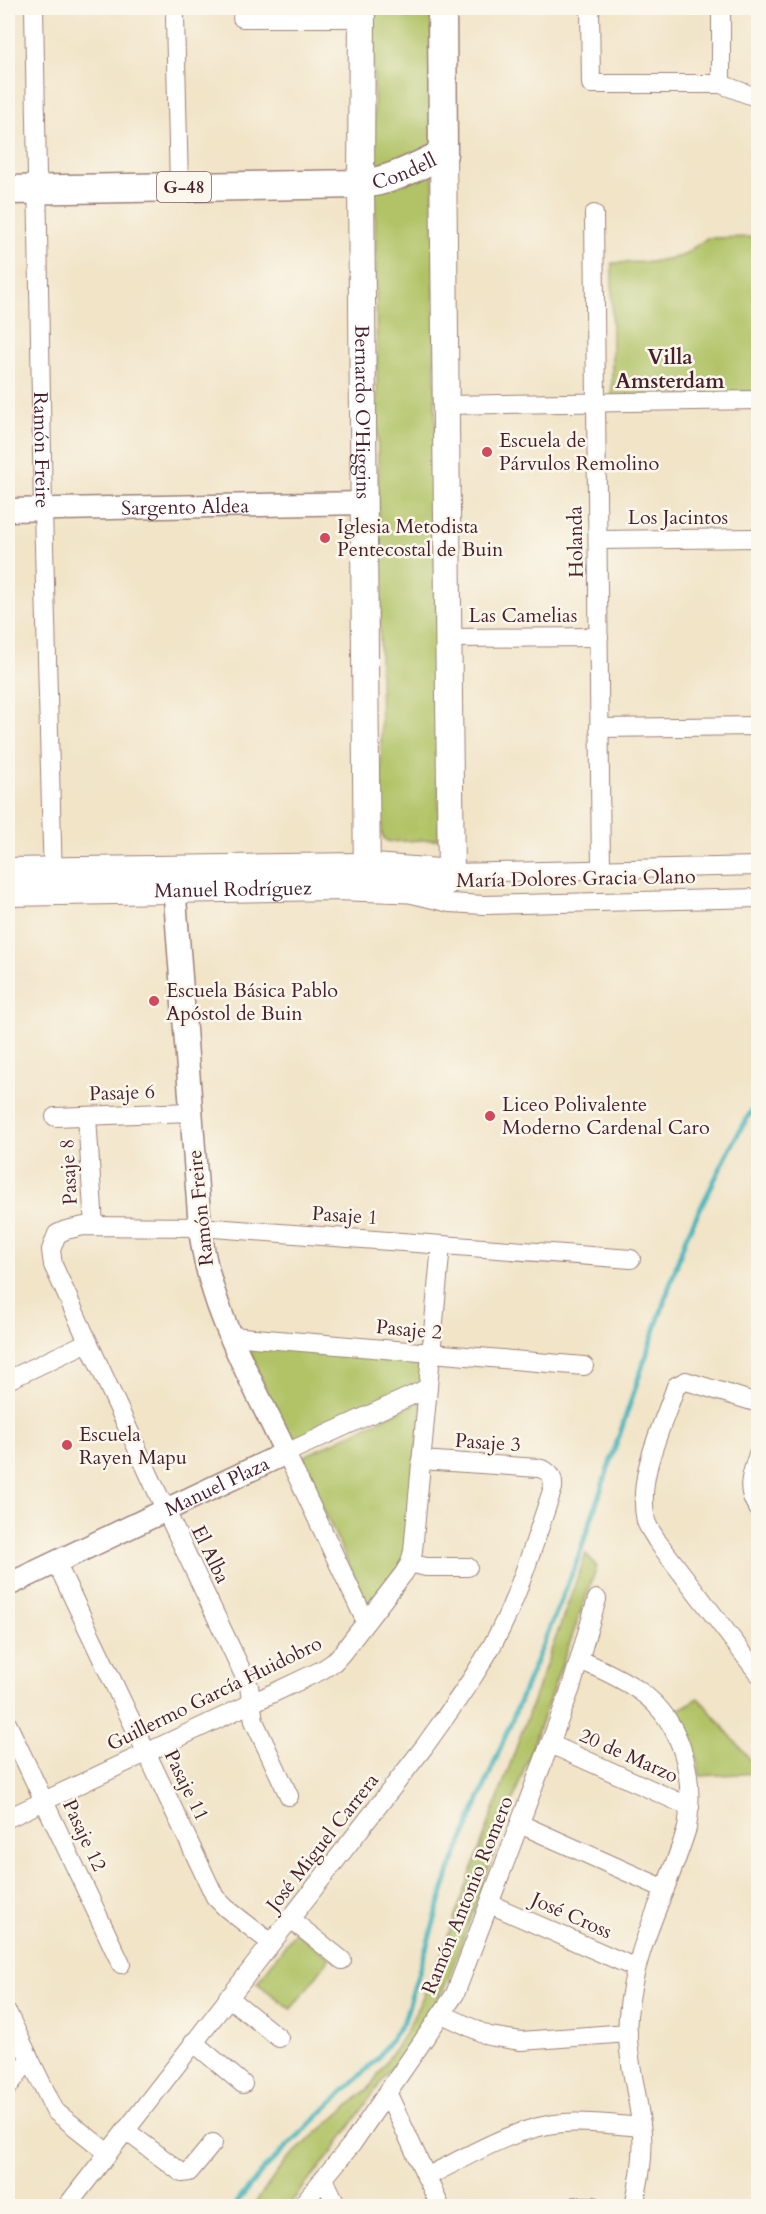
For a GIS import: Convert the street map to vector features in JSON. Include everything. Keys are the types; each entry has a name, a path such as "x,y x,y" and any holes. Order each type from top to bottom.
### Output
{"main road":[{"path":"442,8 452,873"},
{"name":"Bernardo O'Higgins","path":"362,13 361,184 367,877"},
{"name":"Condell","path":"361,184 393,178 443,154"},
{"name":"G-48","path":"8,190 361,184"},
{"name":"Manuel Rodríguez","path":"8,871 53,881 367,877 452,873 448,881 440,886 424,890 396,890 367,877"},
{"name":"Manuel Rodríguez","path":"8,893 53,881"}],"street":[{"name":"Ramón Freire","path":"34,8 43,510 53,881"},
{"path":"590,8 591,84 721,84 759,98"},
{"path":"721,8 721,84"},
{"path":"242,18 362,13"},
{"path":"175,17 179,187"},
{"name":"Holanda","path":"594,214 601,870"},
{"path":"446,405 759,400"},
{"name":"Sargento Aldea","path":"8,510 364,503"},
{"name":"Los Jacintos","path":"598,540 759,538"},
{"name":"Las Camelias","path":"448,638 598,637"},
{"path":"599,728 759,726"},
{"name":"Manuel Rodríguez","path":"452,873 759,866"},
{"name":"Ramón Freire","path":"174,880 200,1227 209,1282 231,1336 366,1622"},
{"name":"María Dolores Gracia Olano","path":"396,890 450,903 484,905 759,898"},
{"name":"Pasaje 6","path":"55,1117 191,1112"},
{"name":"Pasaje 8","path":"87,1116 93,1226"},
{"name":"Pasaje 1","path":"57,1234 74,1227 93,1226 200,1227 631,1259"},
{"name":"El Alba","path":"57,1234 51,1250 53,1265 165,1510 249,1686 254,1721 290,1796"},
{"name":"Guillermo García Huidobro","path":"8,1818 334,1662 366,1622 410,1563 413,1551 441,1245"},
{"name":"Pasaje 2","path":"231,1336 584,1366"},
{"path":"8,1380 88,1342"},
{"path":"759,1403 686,1381 676,1386 646,1472 643,1498 647,1523 657,1542 759,1673"},
{"name":"Manuel Plaza","path":"8,1585 428,1388"},
{"path":"759,1454 750,1481 751,1499 759,1508"},
{"name":"Pasaje 3","path":"421,1460 538,1467 550,1474"},
{"name":"José Miguel Carrera","path":"67,2206 424,1747 494,1642 516,1593 553,1488 553,1478 550,1474"},
{"name":"Pasaje 11","path":"56,1562 215,1897 271,1943"},
{"path":"410,1563 426,1567 468,1567"},
{"name":"Ramón Antonio Romero","path":"301,2206 352,2145 442,2014 459,1985 550,1744 580,1660 597,1599"},
{"path":"580,1660 641,1692 652,1701 668,1720 679,1742 690,1782 690,1807 682,1843 636,1968 629,2003 629,2058 641,2127 642,2157 634,2206"},
{"name":"Pasaje 12","path":"8,1725 121,1964"},
{"name":"20 de Marzo","path":"550,1744 690,1807"},
{"path":"520,1824 664,1889"},
{"name":"José Cross","path":"490,1904 636,1968"},
{"path":"290,1918 342,1960"},
{"path":"228,1997 279,2038"},
{"path":"8,2014 55,2111 108,2153"},
{"path":"442,2014 489,2036 521,2041 628,2033"},
{"path":"193,2042 243,2084"},
{"path":"8,2087 29,2059"},
{"path":"388,2094 440,2206"},
{"path":"426,2177 508,2137 547,2125 577,2123 641,2127"},
{"path":"125,2130 182,2174 189,2172 213,2143"},
{"path":"324,2179 337,2206"},
{"path":"574,2206 594,2206"}],"green space":[{"path":"373,8 432,8 439,839 388,842 382,836"},
{"path":"758,237 758,392 612,396 612,263 651,262 682,256 707,238"},
{"path":"247,1344 426,1358 423,1384 290,1448"},
{"path":"422,1400 408,1556 371,1613 300,1458"},
{"path":"586,1554 597,1567 449,1978 434,2007 330,2155 288,2206 253,2206 286,2160 370,2087 408,2028 438,1964"},
{"path":"699,1698 758,1769 758,1773 700,1776 696,1755 673,1713"},
{"path":"295,1932 330,1958 291,2009 257,1983"}],"waterway":[{"path":"234,2206 264,2169 377,2059 404,2021 449,1873 576,1564 686,1237 735,1139 758,1100"}],"place":[{"name":"Escuela de Párvulos Remolino","path":"487,452"},
{"name":"Iglesia Metodista Pentecostal de Buin","path":"325,538"},
{"name":"Escuela Básica Pablo Apóstol de Buin","path":"154,1001"},
{"name":"Liceo Polivalente Moderno Cardenal Caro","path":"490,1116"},
{"name":"Escuela Rayen Mapu","path":"67,1445"}],"district":[{"name":"Villa Amsterdam","path":"670,369"}]}
